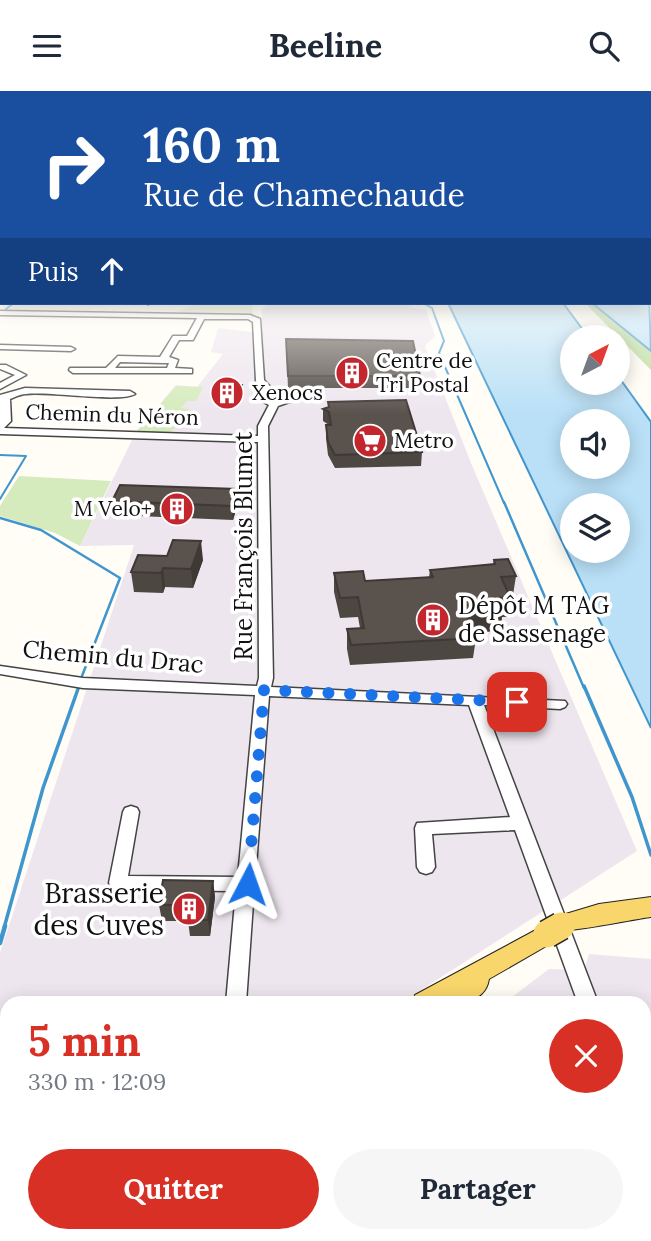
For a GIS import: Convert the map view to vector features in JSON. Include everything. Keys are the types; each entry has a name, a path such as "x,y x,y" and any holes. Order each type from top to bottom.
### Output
{"main road":[{"path":"437,996 557,928 592,915 651,907"},
{"path":"458,996 511,955"}],"street":[{"path":"2,314 202,316 190,338 176,338 163,360"},
{"name":"Rue François Blumet","path":"202,316 255,319 260,381 272,399 264,420 267,622 264,690 239,996"},
{"path":"0,347 71,349"},
{"path":"109,370 118,359 174,360 170,371"},
{"path":"0,386 22,375 3,367"},
{"path":"73,370 190,371"},
{"path":"1,398 25,391 105,394"},
{"path":"0,429 6,421 6,399 1,398"},
{"name":"Chemin du Néron","path":"0,429 264,439"},
{"name":"Chemin du Drac","path":"0,670 83,683 559,704"},
{"path":"475,700 585,996"},
{"path":"131,812 118,883 248,884"},
{"path":"426,867 423,828 522,823"}],"shaded area":[{"path":"265,307 411,307 426,310 435,336 425,346 471,463 637,851 412,996 0,996 0,953 134,545 80,546 135,434 176,385 197,387 223,354 211,352 218,328 262,333 262,309"},
{"path":"589,954 651,959 651,996 513,996 549,969 584,970"}],"green space":[{"path":"190,307 252,307 253,314 175,312"},
{"path":"589,307 597,307 619,325 607,325"},
{"path":"630,334 651,351 651,370 630,349"},
{"path":"176,386 203,387 196,401 187,401 181,408 194,410 169,433 136,432"},
{"path":"19,476 111,481 80,546 55,533 0,516 0,506"}],"water":[{"path":"450,307 566,307 579,325 560,325 560,395 630,395 630,393 651,422 651,728 572,563 630,563 630,493 560,493 560,537"},
{"path":"597,307 649,307 651,351 630,334 630,325 619,325"}],"building":[{"name":"Centre de Tri Postal","path":"286,339 413,341 420,376 288,376"},
{"path":"215,385 242,385 240,393 212,392"},
{"name":"Metro","path":"406,400 422,452 335,455 328,442 326,425 331,425 329,412 323,409 329,407 328,402"},
{"path":"120,485 237,489 232,506 112,501"},
{"path":"173,540 201,541 191,569 163,568 161,573 131,572 138,555 167,556"},
{"name":"Dépôt M TAG de Sassenage","path":"508,559 516,576 501,577 510,597 499,598 503,610 467,615 476,638 351,645 347,629 364,628 358,597 340,598 334,573 363,571 365,581 433,577 430,570 495,564 494,560"},
{"path":"163,880 213,881 208,920 187,920 189,905 159,905"}],"waterway":[{"path":"430,307 444,341 439,353 504,503"},
{"path":"0,455 26,456 0,499"},
{"path":"504,502 584,688"},
{"path":"0,518 41,530 120,578 82,676"},
{"path":"584,686 632,797 651,855"},
{"path":"4,928 43,788 78,689"},
{"path":"0,943 5,926"}],"place":[{"name":"Centre de Tri Postal","path":"352,373"},
{"name":"Xenocs","path":"227,393"},
{"name":"Metro","path":"370,441"},
{"name":"M Velo+","path":"177,509"},
{"name":"Dépôt M TAG de Sassenage","path":"433,620"},
{"name":"Brasserie des Cuves","path":"189,909"}],"route":[{"path":"248,884 264,690 517,702"}]}
